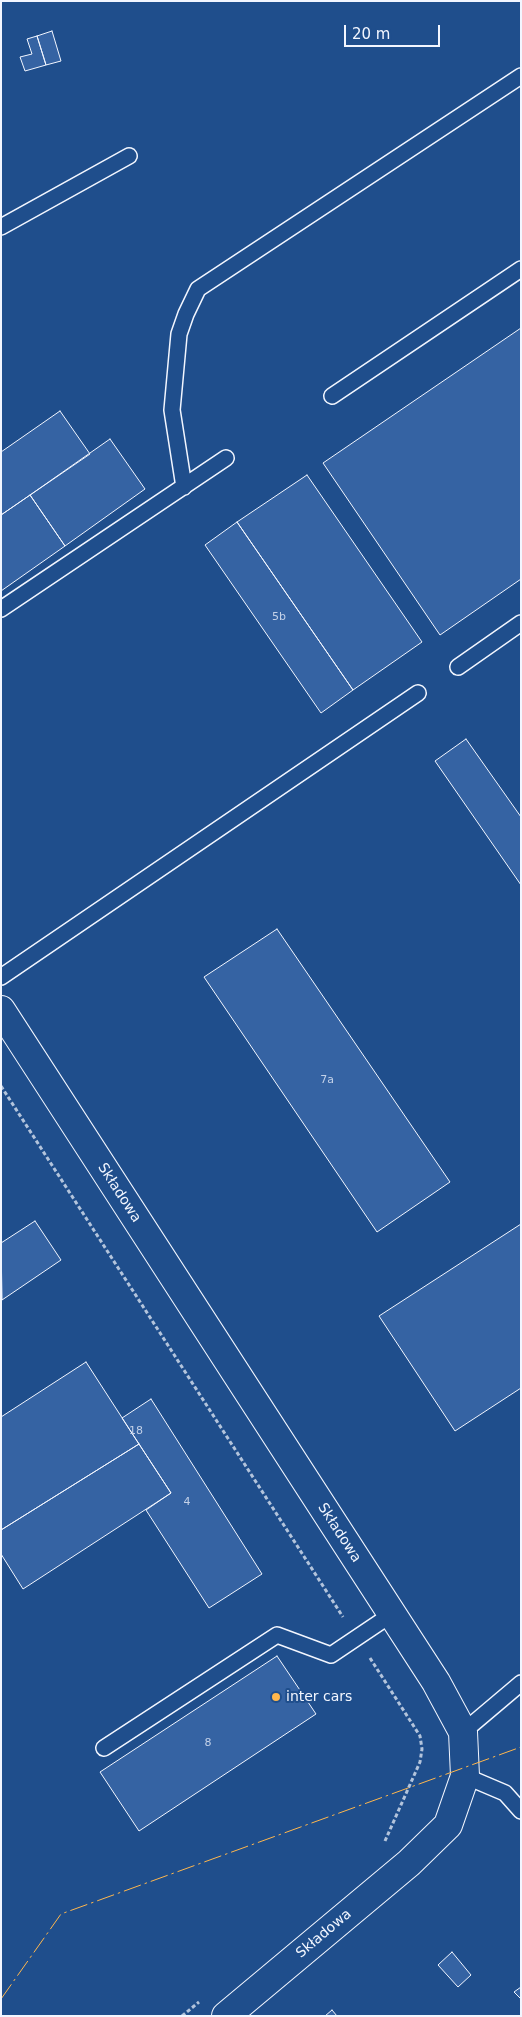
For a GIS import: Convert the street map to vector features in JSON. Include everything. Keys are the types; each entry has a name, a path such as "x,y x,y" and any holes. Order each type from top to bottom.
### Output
{"street":[{"name":"Składowa","path":"1,1010 436,1682 463,1732 465,1776 448,1825 409,1864 226,2016"}],"lane":[{"path":"184,487 172,410 179,334 198,289 521,76"},
{"path":"1,227 129,156"},
{"path":"332,396 521,269"},
{"path":"1,609 226,458"},
{"path":"458,667 521,623"},
{"path":"1,978 418,693"},
{"path":"104,1748 277,1635 331,1655 392,1614"},
{"path":"463,1732 521,1684"},
{"path":"465,1776 505,1793 521,1810"}],"path":[{"path":"1,1086 420,1736 422,1749 420,1762 383,1845"},
{"path":"182,2016 205,1997"}],"building":[{"path":"52,31 61,61 46,65 37,36"},
{"path":"37,36 46,65 25,71 20,57 32,54 27,39"},
{"path":"521,328 521,579 440,635 323,463"},
{"path":"60,411 90,454 1,515 1,452"},
{"path":"110,439 145,489 65,546 30,495"},
{"path":"307,475 422,642 353,690 237,522"},
{"path":"30,495 65,546 1,591 1,515"},
{"path":"237,522 353,690 321,713 205,545"},
{"path":"466,739 521,817 521,885 435,761"},
{"path":"277,929 450,1182 377,1232 204,977"},
{"path":"35,1221 61,1260 2,1300 1,1243"},
{"path":"521,1224 521,1388 455,1431 379,1316"},
{"path":"86,1362 139,1444 1,1530 1,1417"},
{"path":"151,1399 262,1574 209,1608 146,1510 171,1493 122,1418"},
{"path":"139,1444 171,1493 23,1589 1,1554 1,1530"},
{"path":"277,1656 316,1714 139,1831 100,1772"},
{"path":"452,1952 471,1975 458,1987 438,1965"},
{"path":"521,1987 521,1999 514,1992"},
{"path":"332,2010 337,2016 325,2016"}],"power":[{"path":"1,1999 61,1914 521,1747"}],"place":[{"name":"inter cars","path":"276,1697"}]}
